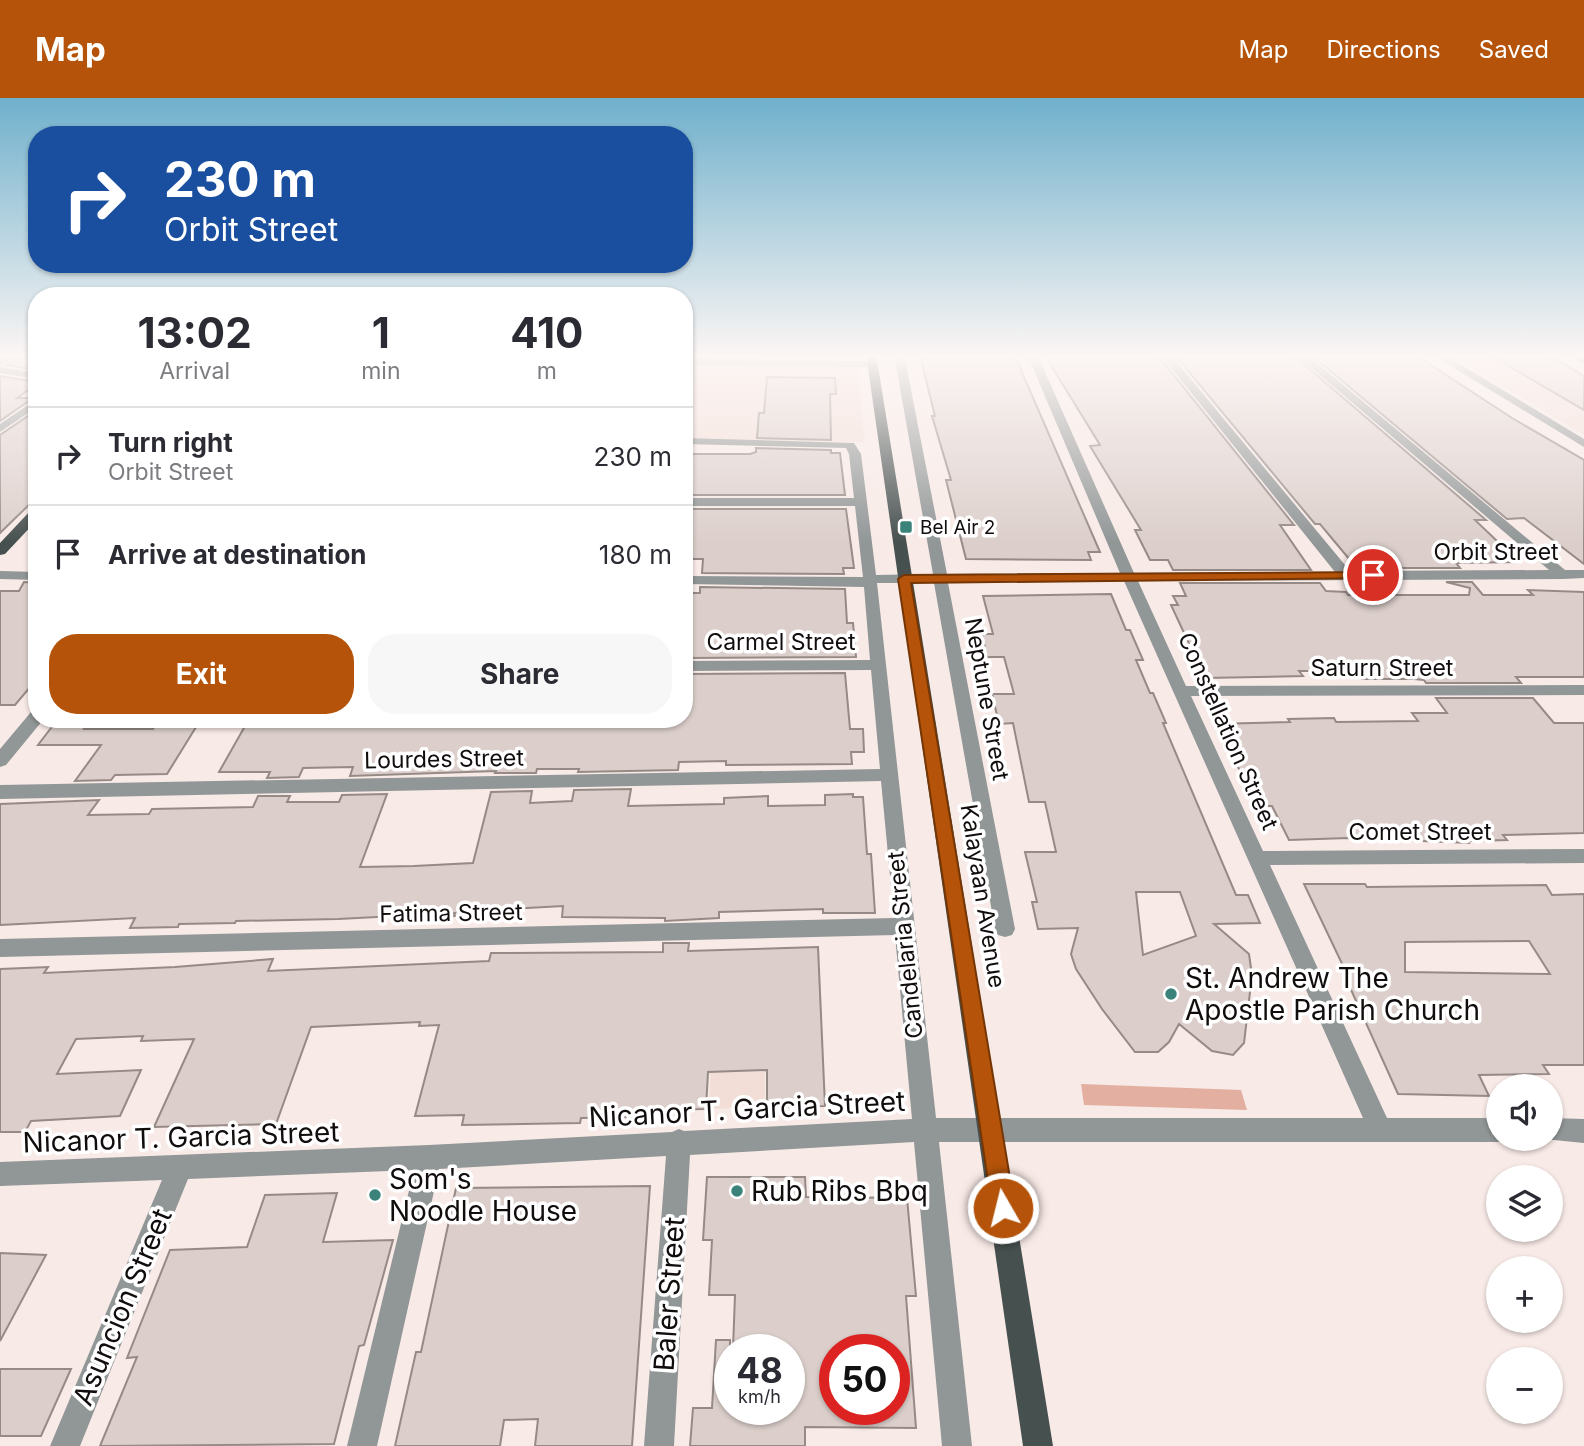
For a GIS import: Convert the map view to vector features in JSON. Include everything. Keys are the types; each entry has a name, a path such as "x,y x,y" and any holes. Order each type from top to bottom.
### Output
{"main road":[{"name":"Kalayaan Avenue","path":"880,417 1038,1446"},
{"path":"0,551 28,521"}],"street":[{"path":"0,429 17,417"},
{"name":"Neptune Street","path":"911,417 1005,929"},
{"name":"Constellation Street","path":"1059,417 1378,1128"},
{"path":"1217,417 1346,576"},
{"path":"1375,417 1563,575"},
{"path":"1539,417 1584,444"},
{"name":"Candelaria Street","path":"693,441 850,445 855,454 957,1446"},
{"path":"693,502 860,502"},
{"name":"Orbit Street","path":"693,580 905,582 942,579 1584,574"},
{"path":"0,575 28,576"},
{"name":"Carmel Street","path":"693,666 878,664"},
{"name":"Saturn Street","path":"1181,691 1584,690"},
{"path":"0,761 28,727"},
{"name":"Lourdes Street","path":"0,792 888,775"},
{"name":"Comet Street","path":"1256,858 1584,856"},
{"name":"Fatima Street","path":"0,948 903,926"},
{"name":"Nicanor T. Garcia Street","path":"0,1174 429,1157 678,1141 924,1130 1486,1130"},
{"path":"1563,1130 1584,1131"},
{"name":"Baler Street","path":"659,1446 678,1141"},
{"path":"362,1446 429,1157"},
{"name":"Asuncion Street","path":"65,1446 180,1167"}],"shaded area":[{"path":"693,417 862,417 865,442 693,440"},
{"path":"1554,417 1584,417 1584,435"},
{"path":"764,1024 765,1107 709,1109 712,1025"},
{"path":"1081,1084 1241,1090 1247,1110 1084,1105"}],"building":[{"path":"28,417 28,506 0,533 0,435"},
{"path":"759,417 830,417 831,440 757,438"},
{"path":"932,417 1041,417 1100,552 1088,552 1091,560 966,559 946,480 951,480"},
{"path":"1083,417 1207,417 1294,525 1280,525 1311,570 1173,570 1168,560 1150,560 1135,530 1141,530 1090,446 1100,445"},
{"path":"1226,417 1366,417 1486,520 1475,520 1519,562 1456,563 1460,568 1382,568 1350,560 1320,524 1315,524"},
{"path":"1385,417 1510,417 1584,460 1584,564 1524,518 1507,519"},
{"path":"756,448 831,450 831,453 840,453 845,495 693,495 693,454 756,452"},
{"path":"693,509 846,509 854,568 843,568 844,574 702,573 703,559 693,559"},
{"path":"24,582 28,582 28,690 15,705 0,705 0,591 19,591"},
{"path":"1446,582 1472,582 1483,595 1533,595 1528,590 1584,592 1584,677 1516,677 1521,683 1426,683 1424,680 1414,679 1362,679 1357,671 1299,671 1303,676 1205,678 1171,605 1178,605 1173,596 1186,596 1180,583 1320,583 1326,591 1346,592 1348,595 1469,595 1470,588"},
{"path":"700,587 845,589 847,623 853,623 856,657 693,658 693,593 700,593"},
{"path":"1111,594 1126,630 1130,630 1143,660 1136,660 1166,723 1163,723 1236,895 1248,895 1260,923 1214,924 1249,954 1252,975 1244,1043 1233,1055 1212,1051 1179,1024 1169,1042 1158,1052 1135,1052 1076,969 1071,954 1078,928 1038,929 1032,902 1037,902 1025,852 1056,852 1045,802 1029,802 1013,723 999,724 992,694 1014,694 1004,657 987,657 982,634 993,634 983,596","holes":["1136,892 1180,892 1196,936 1143,955"]},
{"path":"845,673 850,729 863,729 864,752 851,752 852,764 726,765 726,761 679,762 678,770 578,772 579,769 537,769 536,773 495,773 496,771 350,776 353,767 303,768 299,777 267,778 270,772 219,772 244,728 693,728 693,674"},
{"path":"1436,698 1533,698 1554,723 1584,723 1584,833 1503,835 1507,840 1468,841 1469,843 1348,838 1289,840 1272,806 1258,806 1216,724 1334,718 1336,722 1418,721 1412,713 1447,713"},
{"path":"51,728 195,728 167,774 115,775 111,780 75,781 101,745 38,745"},
{"path":"631,789 628,806 724,804 724,798 768,796 768,806 825,805 825,795 853,794 853,797 863,797 875,913 823,913 823,909 719,912 719,918 665,921 665,918 562,917 563,906 509,909 507,916 454,916 455,913 236,921 179,924 178,927 130,928 135,918 0,925 0,804 99,800 88,815 149,814 152,809 253,807 258,796 290,796 287,802 339,802 342,795 387,794 360,867 414,866 473,863 491,792 532,791 530,803 572,801 574,790"},
{"path":"1304,884 1365,884 1367,887 1546,885 1552,895 1584,894 1584,1065 1543,1065 1549,1074 1479,1075 1486,1096 1398,1094 1343,972 1346,972","holes":["1529,941 1550,974 1405,972 1405,942"]},
{"path":"663,943 689,943 688,951 818,947 825,1106 767,1107 767,1070 708,1072 706,1109 640,1110 639,1117 581,1118 580,1123 462,1125 464,1115 415,1116 439,1025 419,1026 420,1022 311,1027 276,1124 154,1127 194,1039 141,1041 143,1036 76,1039 57,1074 141,1070 120,1116 31,1121 25,1132 0,1132 0,969 48,967 44,973 273,959 268,971 489,961 491,953 663,952"},
{"path":"707,1177 805,1177 806,1197 907,1198 916,1296 906,1296 909,1334 819,1334 819,1425 910,1425 910,1349 916,1428 805,1427 805,1446 690,1446 693,1408 712,1408 714,1374 714,1425 805,1425 805,1334 734,1334 735,1295 709,1295 712,1240 703,1240"},
{"path":"650,1186 632,1446 535,1446 538,1419 504,1420 500,1446 395,1446 416,1352 421,1352 456,1188"},
{"path":"337,1193 323,1242 393,1240 364,1345 359,1346 334,1444 100,1446 137,1357 127,1358 170,1250 247,1247 265,1195"},
{"path":"0,1253 46,1255 0,1341"},
{"path":"0,1369 71,1369 41,1436 0,1436"}],"place":[{"name":"Bel Air 2","path":"906,527"},
{"name":"St. Andrew The Apostle Parish Church","path":"1171,994"},
{"name":"Rub Ribs Bbq","path":"737,1191"},
{"name":"Som's Noodle House","path":"375,1195"}],"route":[{"path":"1003,1208 904,579 1373,575"}]}
